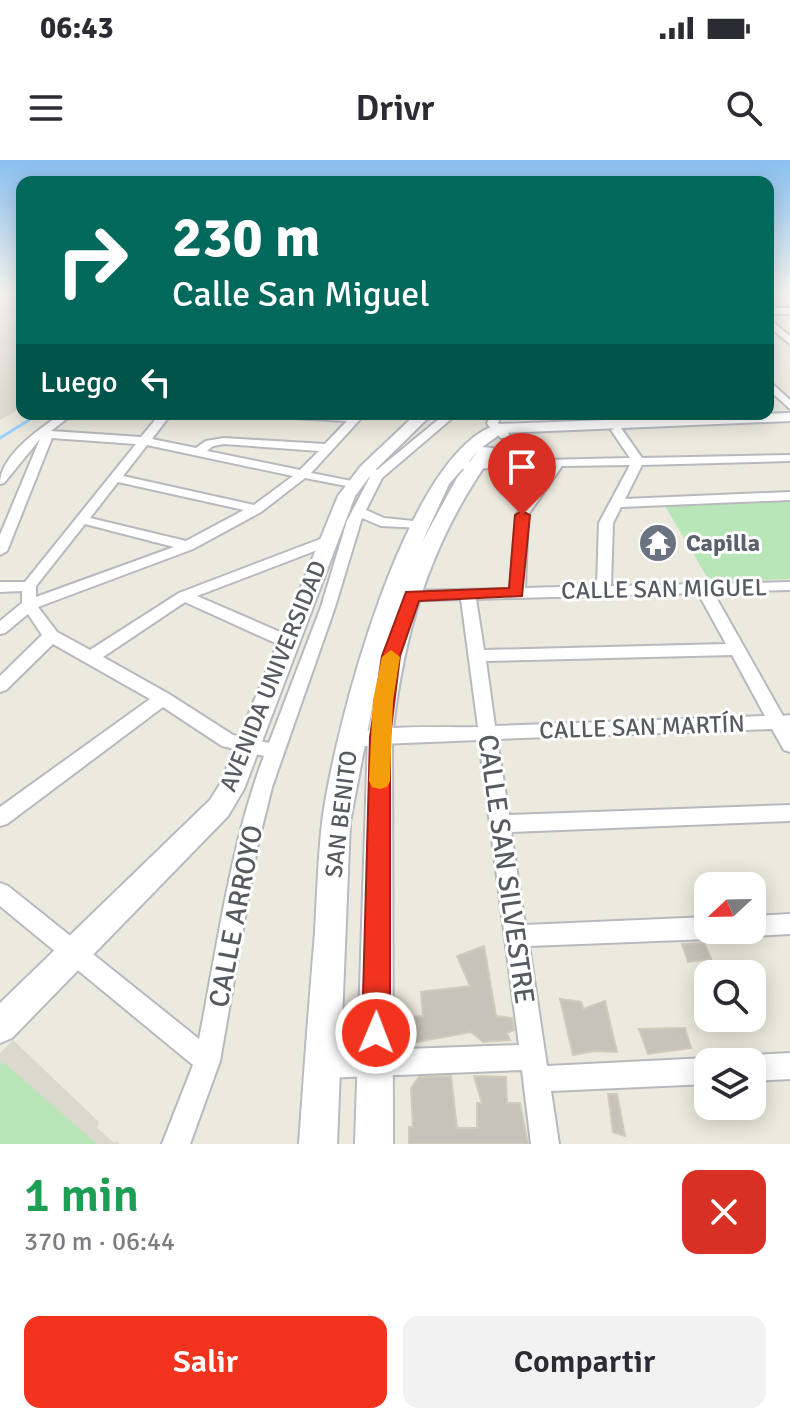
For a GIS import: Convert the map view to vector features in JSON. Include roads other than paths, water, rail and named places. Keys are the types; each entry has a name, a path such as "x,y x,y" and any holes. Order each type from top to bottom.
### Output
{"main road":[{"name":"AVENIDA UNIVERSIDAD","path":"0,1026 206,824 231,789 328,541 366,477 419,420"},
{"path":"499,427 527,432 613,422 684,420"},
{"path":"613,422 790,424"},
{"name":"SAN BENITO","path":"374,1144 380,737 391,656 418,525 441,483 465,465 499,427"},
{"name":"SAN BENITO","path":"318,1144 336,822 351,741 367,674 465,465"}],"street":[{"path":"774,390 790,406"},
{"path":"0,480 19,454 61,420"},
{"path":"161,420 29,586 29,605 51,636 163,698 228,741 274,751"},
{"path":"0,629 29,605 188,546 256,509 302,475 354,420"},
{"path":"44,434 144,441 302,475 366,477 444,420"},
{"path":"613,422 638,461"},
{"path":"0,551 44,434"},
{"path":"197,453 210,443 224,441 328,448"},
{"path":"465,465 790,458"},
{"path":"604,591 604,534 615,503 638,461"},
{"path":"517,593 522,515 558,463"},
{"name":"CALLE ARROYO","path":"176,1144 207,1061 247,848 274,751 360,512 366,477"},
{"path":"114,478 256,509"},
{"path":"615,503 790,496"},
{"path":"360,512 381,522 418,525"},
{"path":"80,519 188,546"},
{"path":"90,658 184,596 328,541"},
{"path":"0,587 29,586"},
{"name":"CALLE SAN MIGUEL","path":"403,596 790,586"},
{"path":"703,588 737,649 784,722 790,745"},
{"name":"CALLE SAN SILVESTRE","path":"468,594 545,1144"},
{"path":"184,596 288,642"},
{"path":"0,686 51,636"},
{"path":"477,656 737,649"},
{"path":"0,818 163,698"},
{"name":"CALLE SAN MARTÍN","path":"351,741 380,737 784,722"},
{"path":"500,824 790,813"},
{"path":"0,893 207,1061"},
{"path":"766,925 790,924"},
{"path":"516,936 694,929"},
{"path":"323,1065 376,1063 694,1071"},
{"path":"766,1067 790,1066"}],"waterway":[{"path":"0,438 29,420"}],"place":[{"name":"Capilla","path":"658,543"}]}
